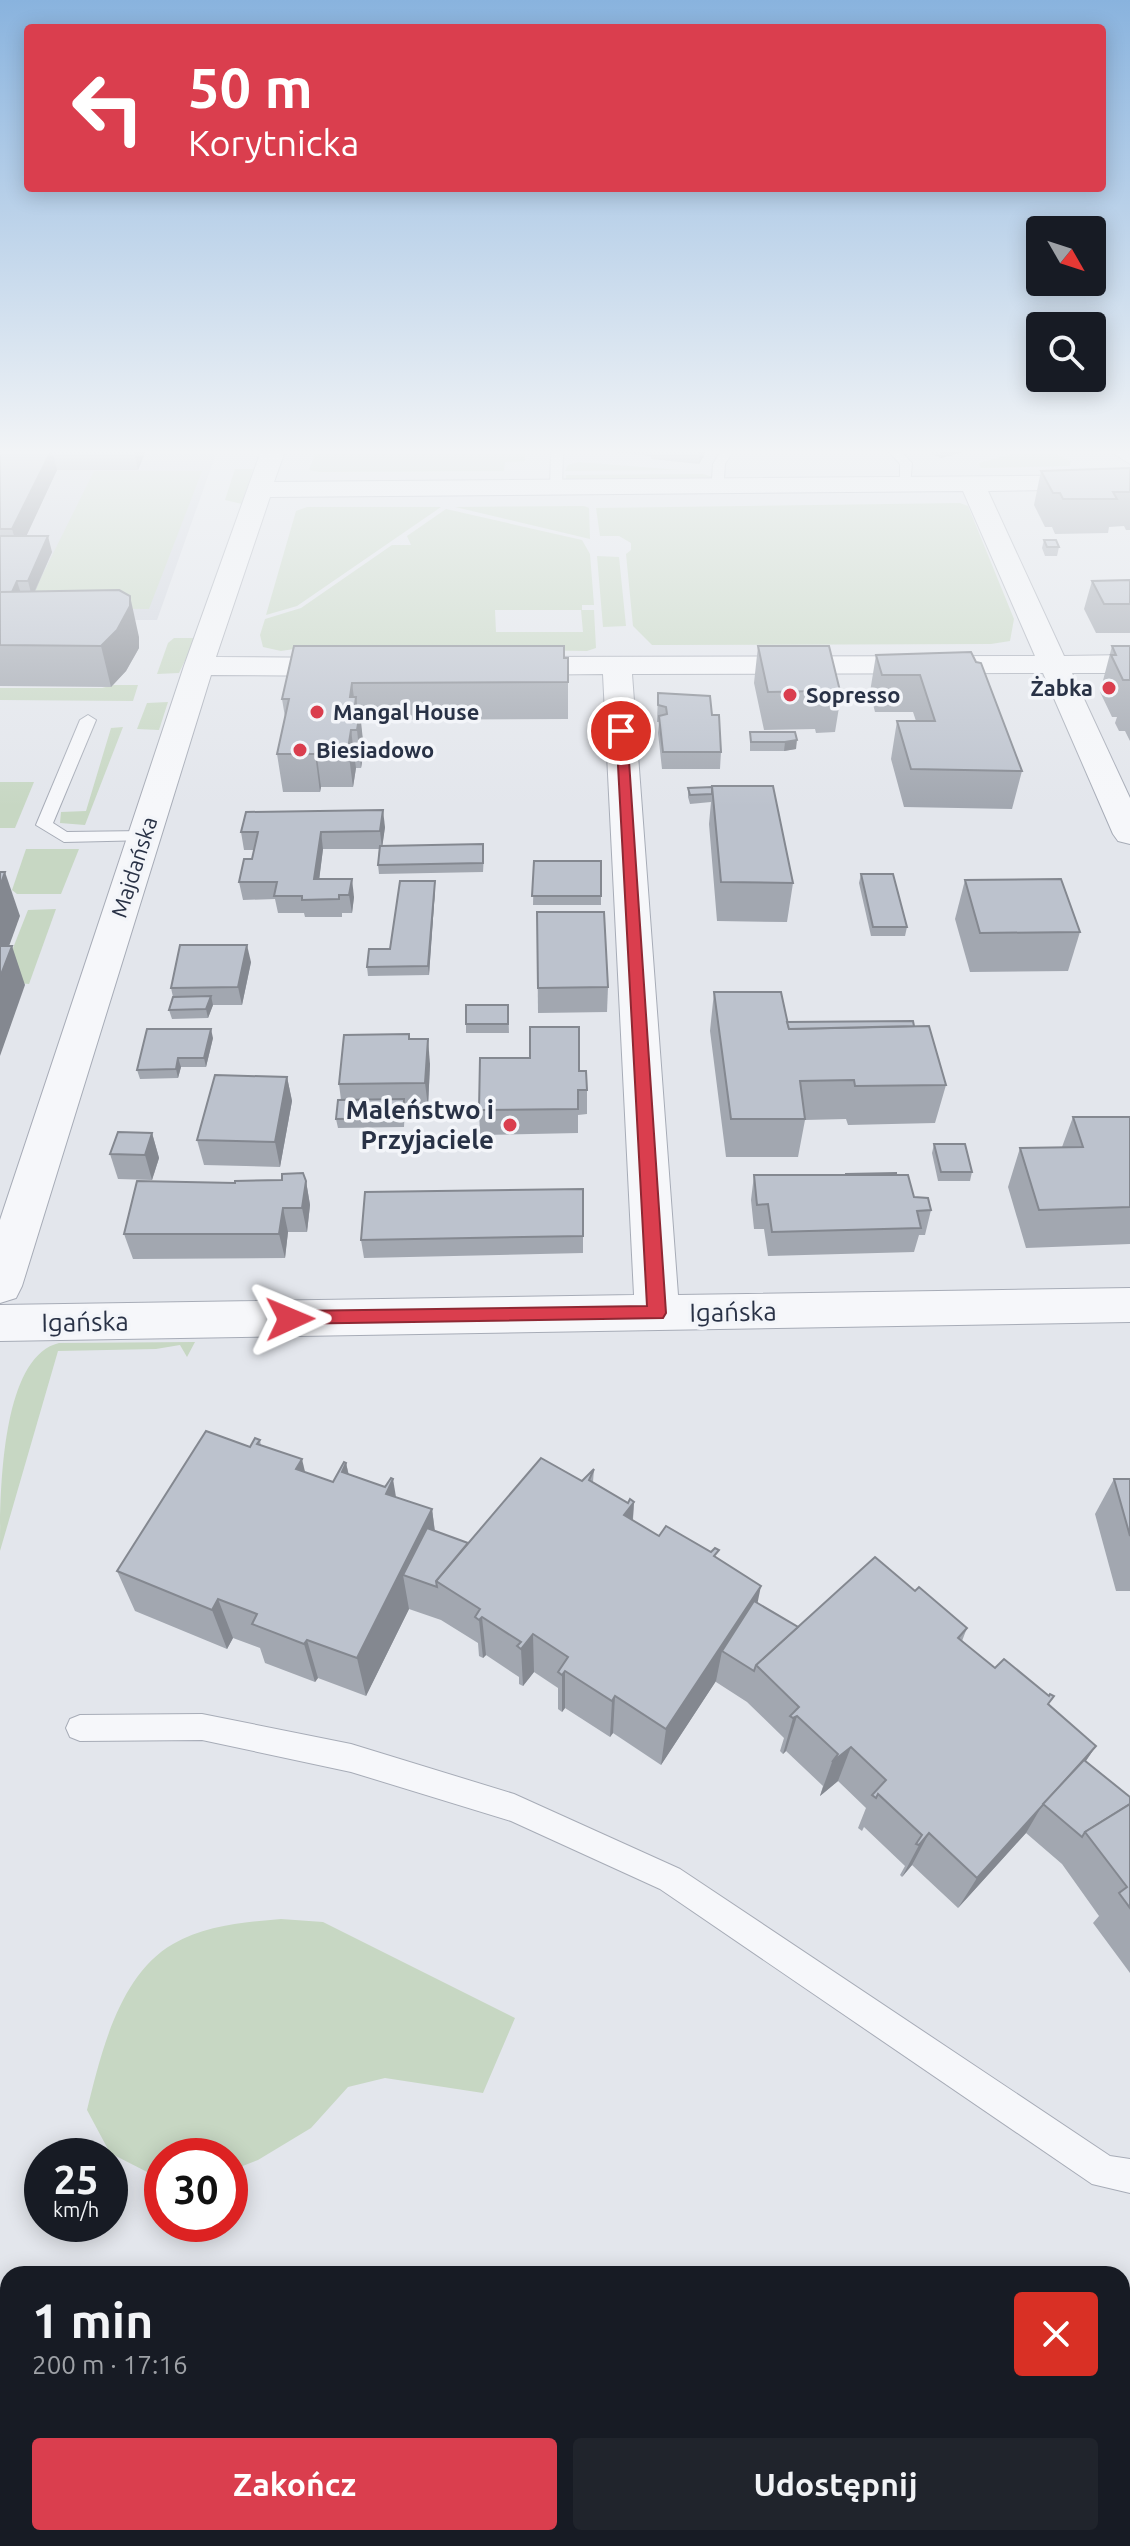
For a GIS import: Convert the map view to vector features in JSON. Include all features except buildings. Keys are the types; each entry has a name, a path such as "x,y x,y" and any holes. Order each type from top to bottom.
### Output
{"street":[{"name":"Majdańska","path":"0,1286 199,666 233,570"},
{"path":"1012,570 1130,834"},
{"path":"485,667 1130,664"},
{"path":"199,666 381,667"},
{"path":"617,666 657,1313"},
{"name":"Igańska","path":"0,1323 1130,1305"}],"lane":[{"path":"88,720 44,825 64,837 144,836"},
{"path":"80,1728 202,1727 351,1758 514,1808 670,1879 1104,2172 1130,2176"}],"shaded area":[{"path":"0,570 175,570 157,620 0,620"}],"green space":[{"path":"45,570 164,570 149,609 26,608"},
{"path":"279,570 350,570 297,606 266,615"},
{"path":"356,570 591,570 594,605 582,605 582,610 594,610 596,648 587,651 307,647 281,651 263,647 260,635 265,619 301,608","holes":["495,610 581,610 583,632 496,632"]},
{"path":"598,570 620,570 626,626 603,627"},
{"path":"628,570 994,570 1014,619 1010,641 991,644 652,645 633,626"},
{"path":"174,638 196,638 179,673 157,674 168,643"},
{"path":"138,685 133,701 0,700 0,688 102,688"},
{"path":"168,702 159,730 137,729 147,703"},
{"path":"123,727 85,825 60,823 61,812 86,811 111,728"},
{"path":"0,782 34,782 15,828 0,828"},
{"path":"26,849 79,849 61,894 17,894 12,890"},
{"path":"56,909 29,984 0,981 28,910"},
{"path":"195,1342 187,1357 180,1345 156,1349 58,1351 0,1551 7,1432 14,1401 25,1374 40,1354 59,1343"},
{"path":"281,1919 323,1922 515,2018 483,2093 385,2078 348,2087 311,2128 248,2164 248,2138 144,2138 144,2170 128,2162 128,2138 102,2138 87,2110 106,2041 126,1995 154,1958 173,1944 198,1932"}],"place":[{"name":"Żabka","path":"1109,688"},
{"name":"Sopresso","path":"790,695"},
{"name":"Mangal House","path":"317,712"},
{"name":"Biesiadowo","path":"300,750"},
{"name":"Maleństwo i Przyjaciele","path":"510,1125"}],"route":[{"path":"290,1319 657,1313 621,731"}]}
